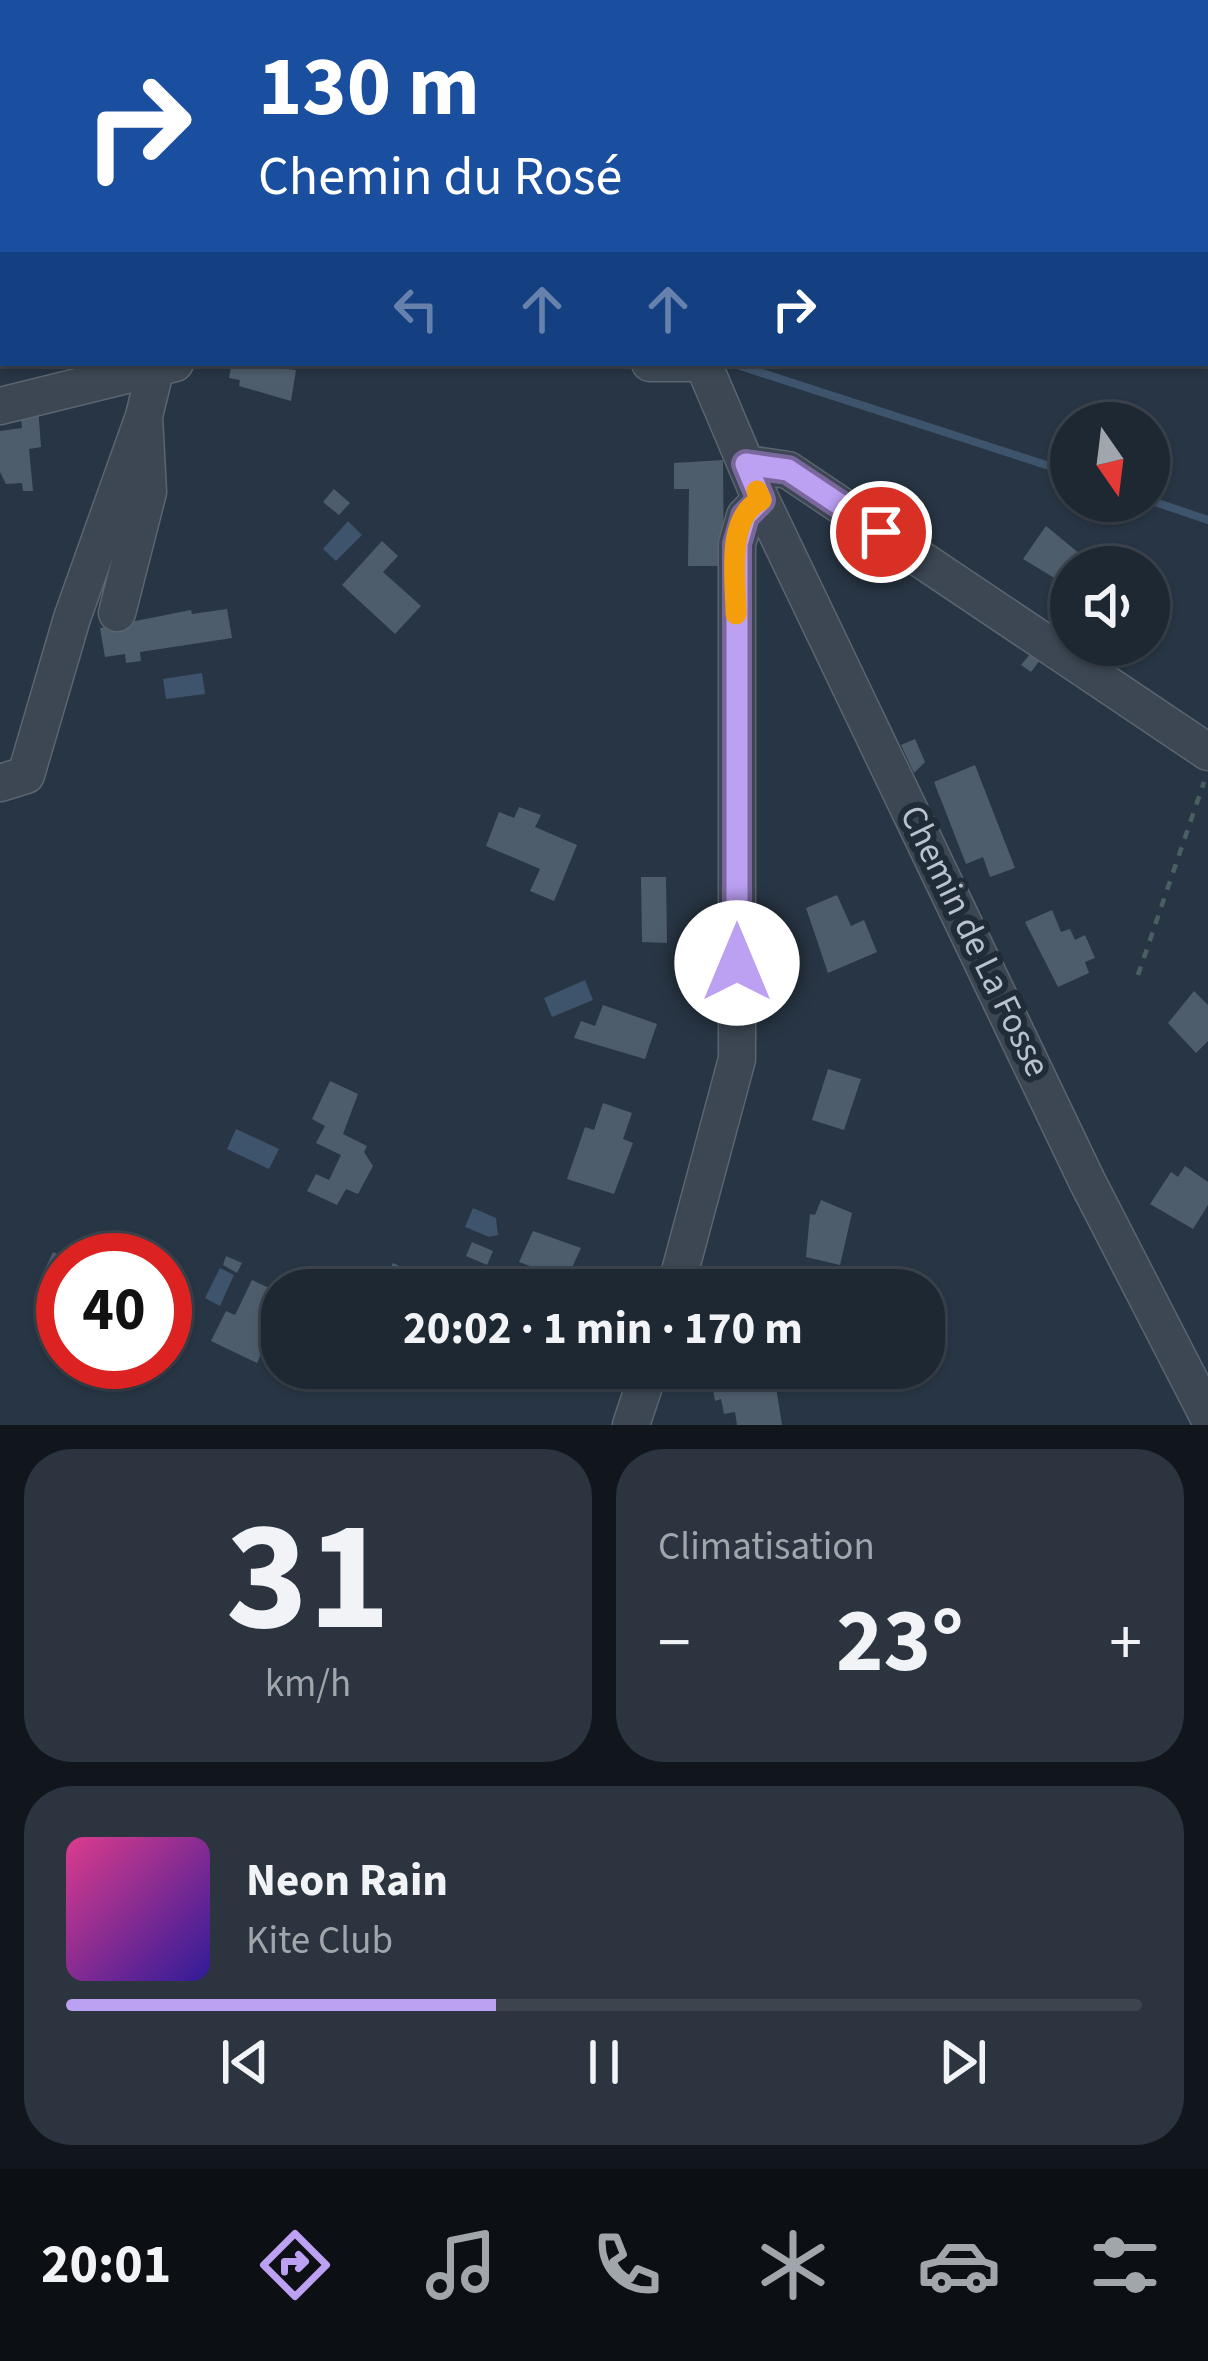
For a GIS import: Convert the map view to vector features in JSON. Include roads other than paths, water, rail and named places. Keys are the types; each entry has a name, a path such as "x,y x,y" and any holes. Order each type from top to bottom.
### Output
{"street":[{"path":"0,406 161,366"},
{"path":"0,783 26,775 72,618 165,366"},
{"name":"Chemin de La Fosse","path":"709,377 761,500 1087,1181 1208,1416"},
{"path":"117,613 148,492 144,416"},
{"path":"746,464 788,470 1208,752"},
{"path":"681,1269 737,1058 737,544 745,516 761,500"},
{"path":"631,1425 643,1389"}],"water":[{"path":"348,521 362,535 336,561 323,549"},
{"path":"202,673 205,694 166,699 163,679"},
{"path":"585,980 593,1000 552,1017 544,998"},
{"path":"236,1129 279,1149 269,1169 227,1149"},
{"path":"473,1208 496,1218 498,1235 489,1237 465,1227"},
{"path":"220,1268 234,1275 220,1306 205,1298"}],"waterway":[{"path":"740,366 1050,466"},
{"path":"1170,507 1208,520"}]}
